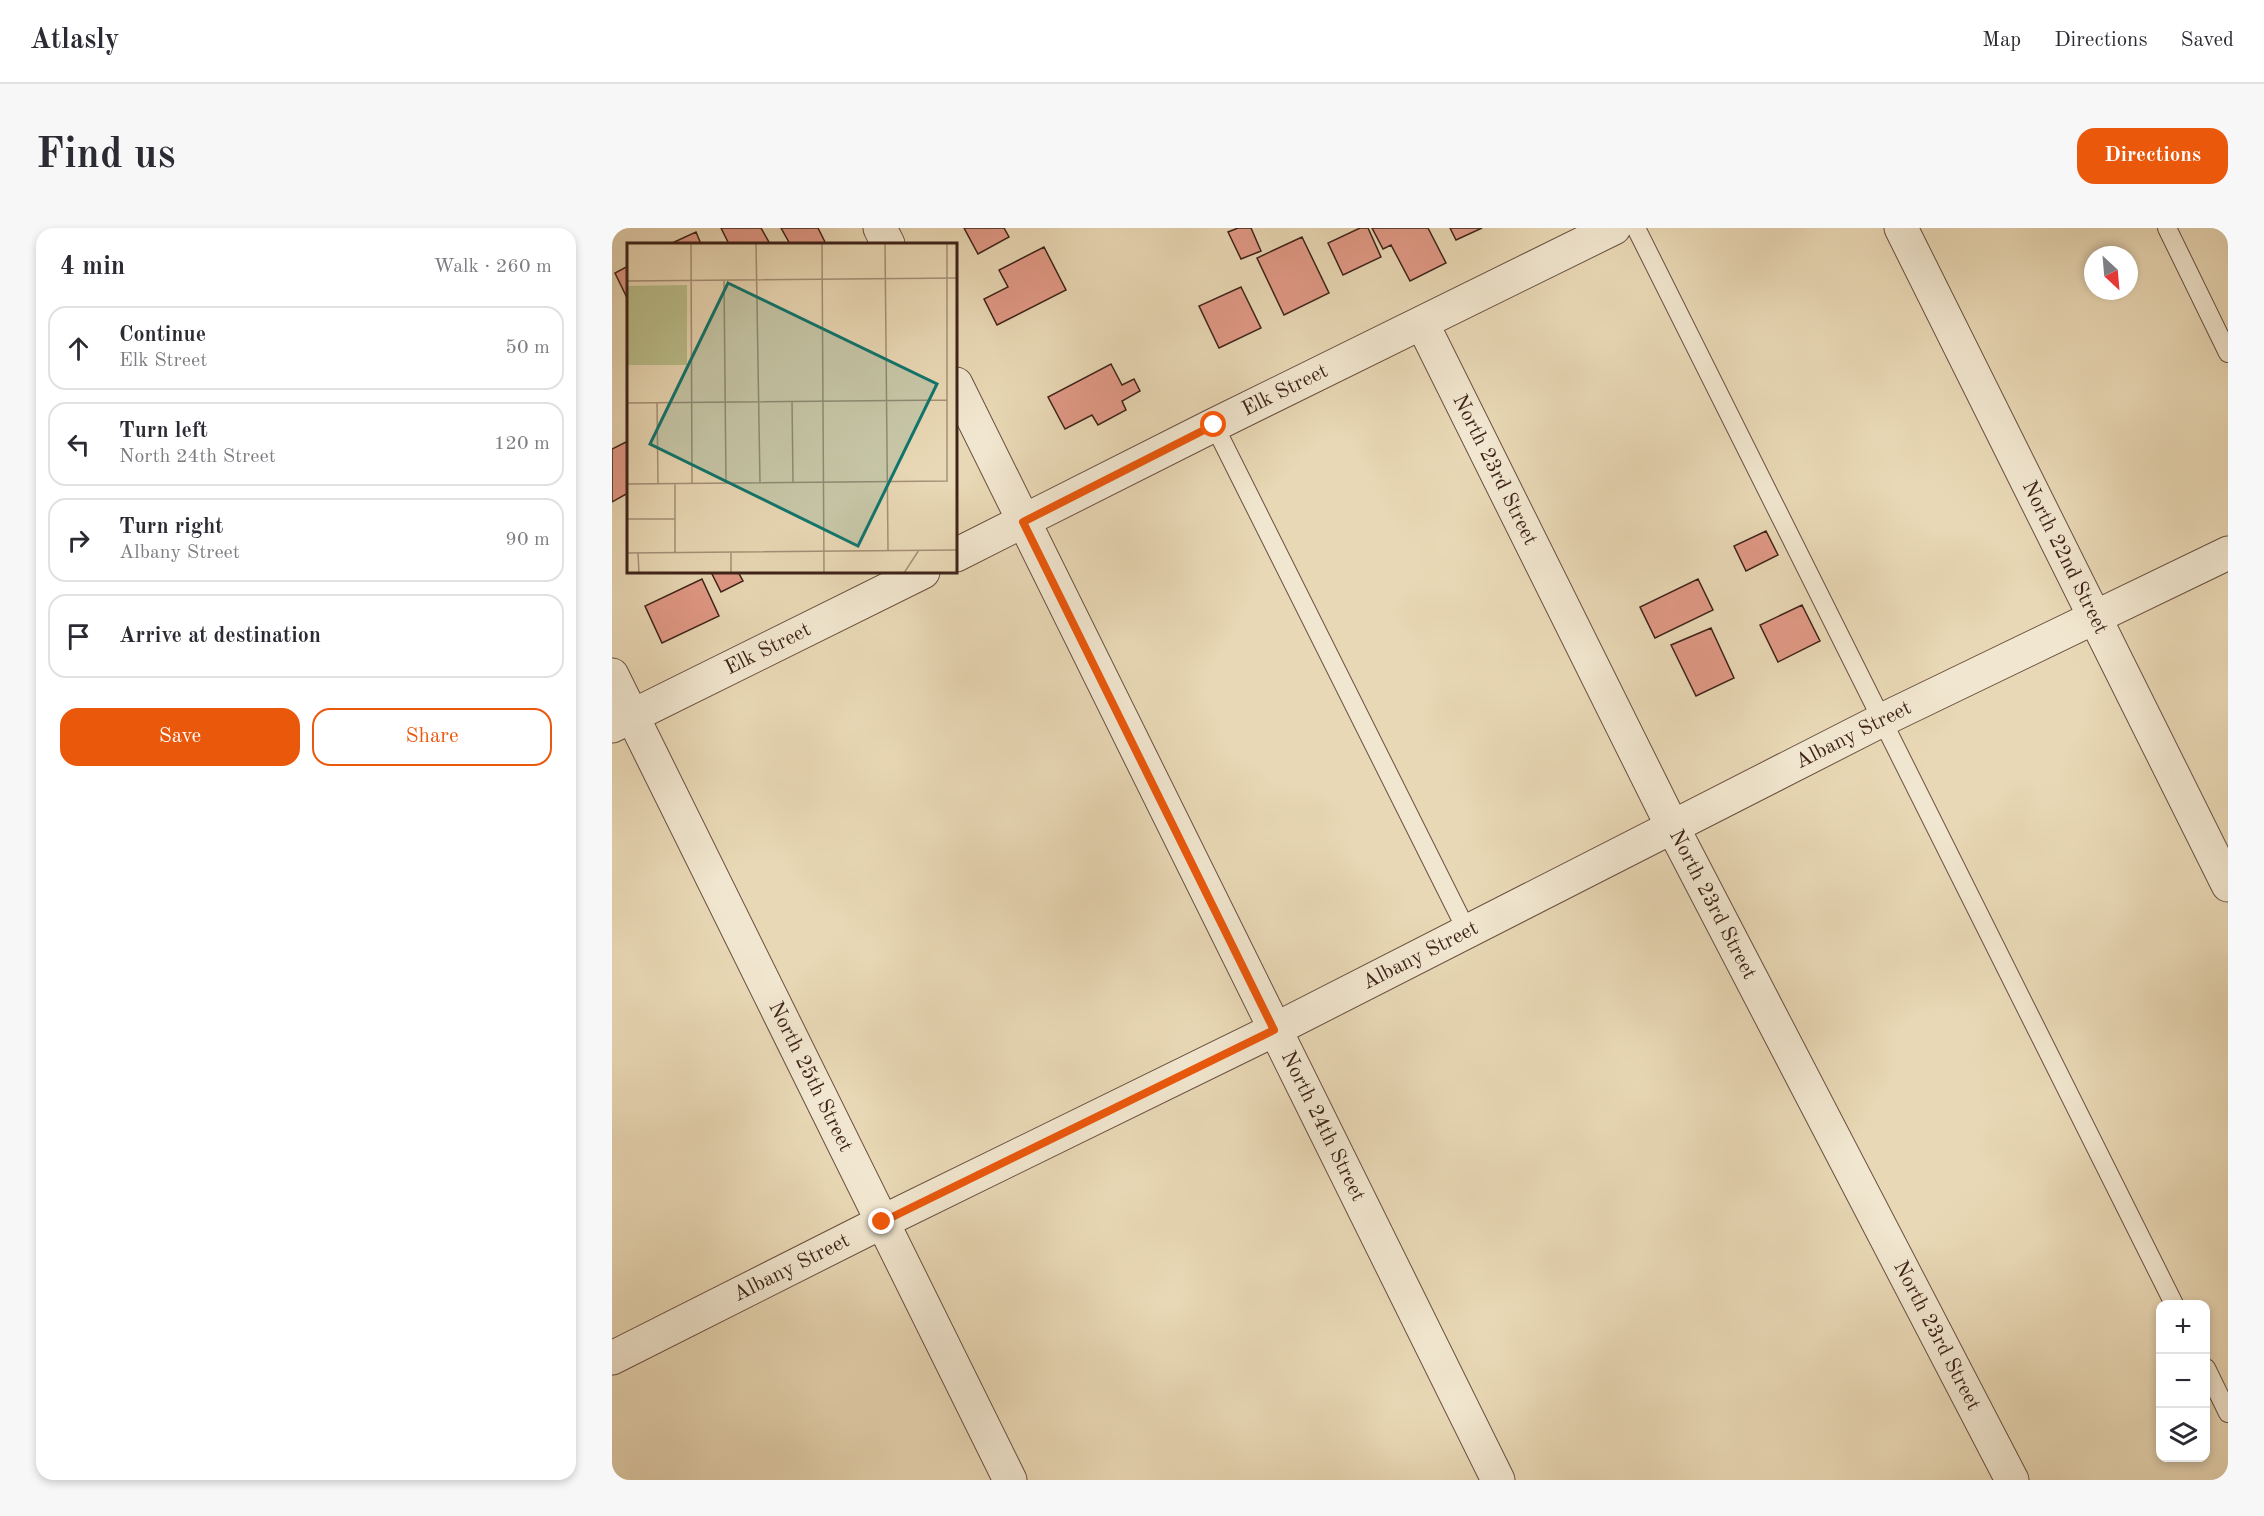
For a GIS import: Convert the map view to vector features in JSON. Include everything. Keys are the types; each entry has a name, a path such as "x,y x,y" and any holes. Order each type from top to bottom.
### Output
{"street":[{"path":"880,228 888,243"},
{"name":"Elk Street","path":"957,555 1614,228"},
{"name":"North 22nd Street","path":"1901,228 2228,885"},
{"name":"North 23rd Street","path":"1422,323 1673,828 2012,1480"},
{"name":"North 24th Street","path":"957,386 1498,1480"},
{"name":"Albany Street","path":"612,1358 882,1222 1274,1030 1882,720 2096,619 2228,552"},
{"name":"Elk Street","path":"622,721 921,573"},
{"name":"North 25th Street","path":"612,675 622,721 882,1222 1010,1480"}],"lane":[{"path":"1636,228 2172,1300"},
{"path":"2167,228 2228,353"},
{"path":"1214,425 1467,931"},
{"path":"2210,1378 2228,1413"}],"building":[{"path":"721,228 761,228 769,243 728,243"},
{"path":"781,228 818,228 826,243 789,243"},
{"path":"964,228 1004,228 1009,237 978,254"},
{"path":"1238,228 1251,228 1261,251 1241,259 1228,232"},
{"path":"1360,228 1368,228 1381,257 1343,275 1328,243"},
{"path":"1372,228 1428,228 1446,263 1410,281 1391,245 1383,249"},
{"path":"1450,228 1482,228 1456,240"},
{"path":"696,232 701,243 672,243"},
{"path":"1302,237 1329,293 1284,315 1257,258"},
{"path":"1044,247 1066,290 997,325 984,299 1008,287 999,270"},
{"path":"627,267 627,298 615,273"},
{"path":"1241,287 1261,328 1219,348 1199,306"},
{"path":"1111,364 1122,385 1134,379 1140,391 1122,401 1126,410 1098,425 1092,415 1065,429 1048,397"},
{"path":"627,442 627,494 612,502 612,449"},
{"path":"1766,531 1778,555 1746,571 1734,546"},
{"path":"712,573 739,573 743,581 721,592"},
{"path":"702,579 719,616 662,643 645,606"},
{"path":"1698,579 1713,610 1655,638 1640,607"},
{"path":"1802,605 1820,641 1778,662 1760,625"},
{"path":"1711,628 1734,678 1696,696 1671,645"}],"route":[{"path":"882,1222 1274,1030 1023,522 1214,425"}]}
